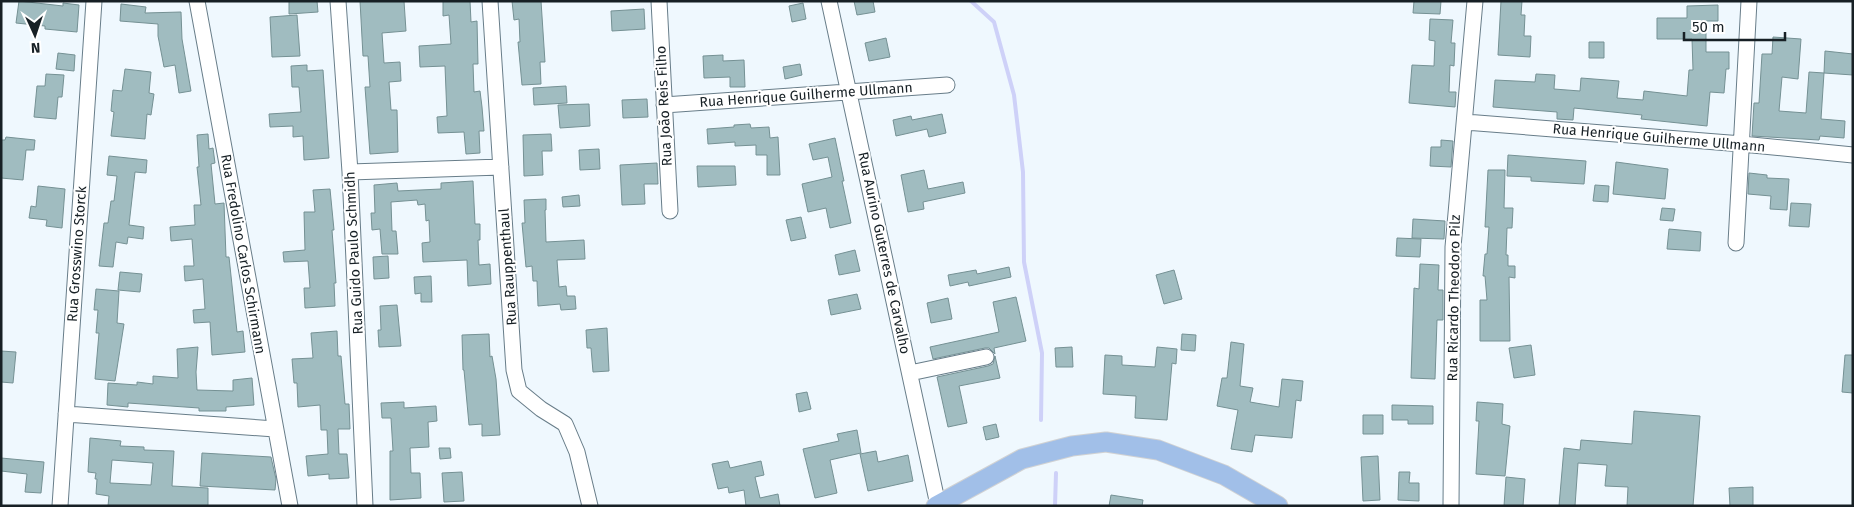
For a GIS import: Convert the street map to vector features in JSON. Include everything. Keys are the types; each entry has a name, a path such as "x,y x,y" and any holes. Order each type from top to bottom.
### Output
{"main road":[{"path":"937,505 1022,459 1072,446 1106,442 1158,450 1224,475 1278,506"}],"street":[{"name":"Rua Grosswino Storck","path":"60,506 94,1"},
{"name":"Rua Fredolino Carlos Schirmann","path":"197,1 290,506"},
{"name":"Rua Guido Paulo Schmidh","path":"338,1 350,172 365,506"},
{"name":"Rua Rauppenthaul","path":"490,1 514,370 519,391 541,409 564,424 577,452 590,506"},
{"name":"Rua João Reis Filho","path":"659,1 670,211"},
{"name":"Rua Aurino Guterres de Carvalho","path":"829,1 937,505"},
{"name":"Rua Ricardo Theodoro Pilz","path":"1451,506 1453,247 1475,1"},
{"path":"1736,243 1749,1"},
{"name":"Rua Henrique Guilherme Ullmann","path":"664,105 947,85"},
{"name":"Rua Henrique Guilherme Ullmann","path":"1465,122 1742,144 1853,155"},
{"path":"350,172 501,167"},
{"path":"910,373 986,357"},
{"path":"66,414 275,429"}],"building":[{"path":"19,1 63,6 63,3 79,5 77,32 45,29 45,26 16,23"},
{"path":"289,1 317,1 318,12 289,14"},
{"path":"360,1 404,1 406,31 382,33 384,63 400,62 401,81 389,82 391,110 397,110 398,152 370,154 365,87 370,87 368,56 363,56"},
{"path":"443,1 470,1 471,22 477,21 478,64 473,64 474,92 480,91 484,131 479,131 480,153 466,154 464,132 438,133 437,117 447,116 445,66 420,67 419,46 451,44 449,15 443,16"},
{"path":"512,1 541,1 545,62 540,62 541,84 522,85 518,42 520,42 519,19 514,20"},
{"path":"854,1 873,1 875,12 857,15"},
{"path":"1414,1 1441,1 1440,14 1413,13"},
{"path":"1501,1 1522,1 1521,15 1525,15 1524,36 1531,36 1530,57 1498,55"},
{"path":"803,3 806,19 792,22 789,6"},
{"path":"121,4 146,7 145,13 181,12 182,39 191,91 179,93 175,65 164,67 158,36 158,24 120,21"},
{"path":"1718,5 1718,21 1706,21 1706,52 1729,52 1729,69 1726,69 1724,93 1710,92 1707,126 1641,119 1642,115 1574,108 1573,120 1557,119 1557,112 1493,107 1495,80 1535,82 1536,74 1555,75 1554,89 1580,91 1581,78 1619,81 1617,98 1643,100 1644,91 1687,96 1689,70 1693,70 1692,39 1657,39 1657,18 1687,18 1687,6"},
{"path":"644,9 645,29 612,31 611,11"},
{"path":"297,15 300,56 272,57 270,17"},
{"path":"1430,19 1453,20 1451,43 1455,43 1454,66 1450,65 1449,92 1456,92 1455,107 1409,103 1412,65 1434,66 1435,41 1429,40"},
{"path":"1773,37 1801,39 1798,79 1782,77 1779,111 1806,113 1809,72 1824,73 1821,119 1845,121 1844,138 1820,136 1819,140 1752,136 1754,103 1759,103 1762,54 1772,54"},
{"path":"886,38 890,57 869,61 865,43"},
{"path":"1589,42 1604,42 1604,58 1589,58"},
{"path":"1825,51 1853,54 1853,75 1824,73"},
{"path":"58,53 75,55 74,71 56,69"},
{"path":"723,55 723,61 744,60 745,87 730,87 730,77 704,78 703,56"},
{"path":"800,64 802,75 785,79 783,67"},
{"path":"307,65 307,71 323,70 329,158 304,160 303,136 293,137 293,126 270,127 269,114 301,112 299,87 292,87 291,66"},
{"path":"125,69 151,72 149,93 154,94 151,115 147,114 145,139 111,136 114,112 111,111 113,90 122,91"},
{"path":"46,74 64,75 62,97 58,97 56,119 34,117 37,86 45,86"},
{"path":"566,86 567,103 534,105 533,88"},
{"path":"647,99 648,117 623,118 622,100"},
{"path":"589,104 590,126 560,128 558,105"},
{"path":"942,114 946,133 929,137 927,129 896,136 893,120 911,116 912,120"},
{"path":"750,124 751,128 769,127 770,138 778,137 780,175 767,175 767,155 756,155 756,145 735,146 735,142 708,144 707,129"},
{"path":"208,134 209,149 213,148 215,163 211,164 215,204 224,203 226,257 229,257 237,332 243,331 245,352 212,355 210,322 194,323 193,310 205,309 203,279 185,281 184,266 194,266 192,239 171,241 170,227 195,225 194,205 201,205 197,167 199,167 197,135"},
{"path":"551,134 552,151 542,151 543,175 524,176 523,135"},
{"path":"6,137 35,140 34,150 26,150 23,180 1,178 1,140 5,140"},
{"path":"835,138 851,223 830,228 826,208 808,212 802,184 832,177 828,157 813,160 809,144"},
{"path":"1441,140 1453,141 1451,167 1430,166 1431,147 1441,147"},
{"path":"599,149 600,169 580,170 579,150"},
{"path":"1508,155 1586,161 1584,184 1531,181 1531,177 1507,176"},
{"path":"109,156 147,160 146,173 135,172 129,225 144,227 143,239 128,237 127,244 116,242 113,267 99,266 104,223 108,223 111,201 114,201 117,176 107,175"},
{"path":"1616,162 1668,169 1665,199 1613,194"},
{"path":"657,163 658,184 644,184 645,204 622,205 620,165"},
{"path":"697,166 735,166 736,185 698,187"},
{"path":"924,170 928,189 963,182 965,193 923,202 924,209 908,212 901,175"},
{"path":"1488,170 1505,170 1504,208 1513,208 1512,228 1507,228 1506,255 1508,255 1508,266 1515,266 1515,278 1509,277 1510,341 1480,341 1480,300 1487,300 1485,276 1483,276 1489,227 1485,227"},
{"path":"1749,173 1767,175 1767,178 1789,179 1787,210 1770,209 1771,196 1748,194"},
{"path":"473,181 475,224 480,224 480,240 478,240 479,265 490,264 491,284 468,286 467,260 423,262 422,243 430,242 429,220 426,221 425,204 418,205 417,200 391,202 392,231 396,231 398,254 382,254 380,229 372,230 371,213 375,213 374,185 397,183 398,191 441,189 441,183"},
{"path":"1595,185 1609,186 1608,202 1593,201"},
{"path":"38,186 65,189 62,228 46,226 47,220 29,218 31,206 36,207"},
{"path":"330,189 334,230 332,230 336,283 334,283 335,306 305,308 304,288 310,288 308,261 284,262 283,252 305,250 304,212 315,212 313,190"},
{"path":"579,195 580,206 563,207 562,197"},
{"path":"546,199 546,242 584,240 585,259 557,260 559,287 566,286 567,296 575,296 576,309 561,310 560,304 538,306 537,281 533,281 532,266 526,267 522,223 525,223 524,200"},
{"path":"1791,203 1811,204 1809,227 1789,226"},
{"path":"1662,208 1675,209 1673,221 1660,220"},
{"path":"801,217 806,238 791,241 786,220"},
{"path":"1413,219 1445,221 1444,239 1412,238"},
{"path":"1669,229 1701,232 1700,251 1667,249"},
{"path":"1397,238 1421,239 1420,257 1396,256"},
{"path":"855,250 860,271 839,275 835,255"},
{"path":"388,256 389,278 374,279 373,257"},
{"path":"1420,264 1439,265 1438,290 1443,290 1443,320 1437,320 1435,379 1411,378 1414,288 1419,289"},
{"path":"1009,267 1011,277 969,286 968,282 950,286 948,275 976,270 977,274"},
{"path":"1174,270 1182,299 1164,304 1156,275"},
{"path":"120,272 142,274 140,292 118,290"},
{"path":"431,276 432,302 421,302 421,293 415,294 414,277"},
{"path":"96,289 119,291 117,323 124,324 115,381 95,379 99,333 96,333 98,310 94,310"},
{"path":"857,294 861,309 831,315 828,300"},
{"path":"1016,297 1026,341 994,348 995,354 989,348 985,348 933,359 930,347 999,332 993,302"},
{"path":"948,298 952,319 931,323 927,303"},
{"path":"397,305 401,346 379,347 378,330 381,330 380,306"},
{"path":"607,328 609,371 593,372 591,348 587,348 586,330"},
{"path":"337,331 338,356 341,356 345,404 349,404 350,429 338,429 339,454 347,454 349,478 329,479 329,474 308,476 306,456 328,454 327,430 321,430 320,405 298,407 297,383 294,383 292,359 313,358 311,333"},
{"path":"489,334 490,357 492,356 496,379 500,435 482,436 482,424 469,425 463,370 462,335"},
{"path":"1182,334 1196,335 1195,351 1181,350"},
{"path":"1231,342 1244,344 1240,386 1253,388 1250,402 1279,407 1282,379 1303,381 1301,401 1296,400 1292,438 1255,435 1252,452 1231,449 1238,410 1217,406 1222,378 1227,378"},
{"path":"1531,345 1535,375 1514,378 1509,348"},
{"path":"198,347 197,390 233,391 233,380 252,378 254,405 226,407 226,411 199,411 199,408 128,403 128,407 107,405 108,383 137,385 137,382 153,384 153,376 178,378 177,349"},
{"path":"1072,347 1073,367 1056,367 1055,348"},
{"path":"1157,347 1177,349 1176,364 1172,363 1167,420 1135,418 1136,396 1103,394 1105,355 1122,356 1122,365 1155,367"},
{"path":"1,351 16,352 13,383 1,382"},
{"path":"1845,355 1853,355 1853,393 1842,392"},
{"path":"995,356 1000,378 959,386 967,423 948,427 937,377 988,366 993,364"},
{"path":"807,392 811,409 799,412 796,394"},
{"path":"404,402 404,408 436,406 437,421 428,422 429,447 410,448 411,473 420,473 421,498 390,500 390,451 393,451 391,418 382,418 381,403"},
{"path":"1477,402 1503,404 1502,424 1510,426 1505,476 1476,474 1479,421 1476,421"},
{"path":"1392,405 1433,406 1433,424 1408,424 1408,420 1392,420"},
{"path":"1634,411 1700,416 1693,506 1627,506 1628,487 1605,486 1607,465 1578,463 1575,506 1559,506 1564,448 1580,450 1581,440 1632,444"},
{"path":"1363,415 1383,415 1383,434 1363,434"},
{"path":"996,424 999,437 986,440 983,427"},
{"path":"857,430 861,453 830,460 837,493 815,498 803,449 839,441 837,434"},
{"path":"90,438 121,441 120,446 144,447 144,450 174,451 172,486 208,488 208,506 108,506 109,496 96,494 96,473 88,472","holes":["112,460 153,463 151,485 110,483"]},
{"path":"439,448 450,448 451,458 440,459"},
{"path":"876,451 878,462 908,455 913,481 868,491 860,454"},
{"path":"202,453 271,457 276,479 275,490 200,486"},
{"path":"1378,456 1380,500 1363,501 1361,457"},
{"path":"1,458 44,462 41,493 25,492 27,474 1,471"},
{"path":"728,461 730,468 761,461 764,475 755,477 760,498 778,494 780,506 746,506 744,490 729,493 728,487 718,489 712,464"},
{"path":"462,472 464,501 444,502 442,473"},
{"path":"1399,472 1410,472 1409,483 1419,483 1419,501 1398,500"},
{"path":"1506,477 1525,479 1523,506 1504,506"},
{"path":"1753,487 1753,506 1730,506 1729,488"},
{"path":"1111,495 1143,500 1142,506 1109,506"}],"waterway":[{"path":"971,1 994,22 1014,95 1023,172 1024,262 1042,353 1041,420"},
{"path":"1055,506 1056,473"}]}
